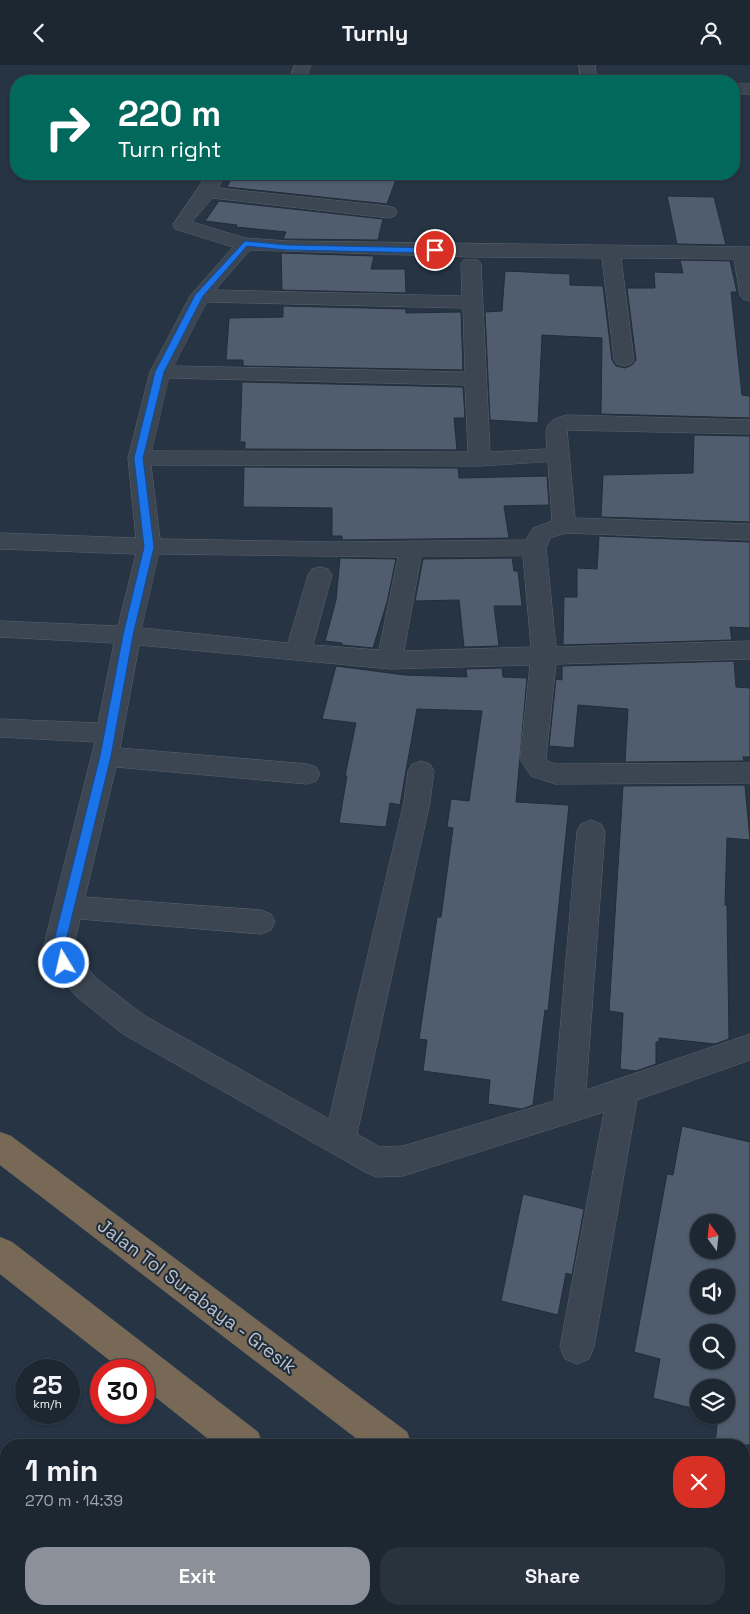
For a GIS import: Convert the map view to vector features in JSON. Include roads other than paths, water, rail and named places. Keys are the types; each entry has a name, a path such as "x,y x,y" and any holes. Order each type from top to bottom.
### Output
{"highway":[{"name":"Jalan Tol Surabaya - Gresik","path":"0,1146 386,1439"},
{"path":"0,1253 237,1439"}],"street":[{"path":"388,212 212,183 182,225 210,235 245,243 287,247 611,253 746,252 750,295"},
{"path":"245,243 200,295 160,372 139,458 149,547 128,635 107,744 59,945 64,963 87,988 134,1025 376,1162 403,1161 569,1110 750,1047"},
{"path":"611,253 624,360"},
{"path":"472,264 480,459"},
{"path":"200,295 474,302"},
{"path":"160,372 476,379"},
{"path":"564,525 556,429 559,425 567,422 750,427"},
{"path":"139,458 480,459 558,455"},
{"path":"750,532 564,525 541,533 534,548 544,655 533,759 540,769 555,774 750,773"},
{"path":"0,541 149,547 411,550 534,548"},
{"path":"390,659 411,550"},
{"path":"298,653 320,575"},
{"path":"0,629 128,635 298,653 390,659 750,650"},
{"path":"0,728 307,774"},
{"path":"340,1141 415,811 421,771"},
{"path":"569,1110 591,831"},
{"path":"68,907 261,923"},
{"path":"577,1347 623,1091"}]}
